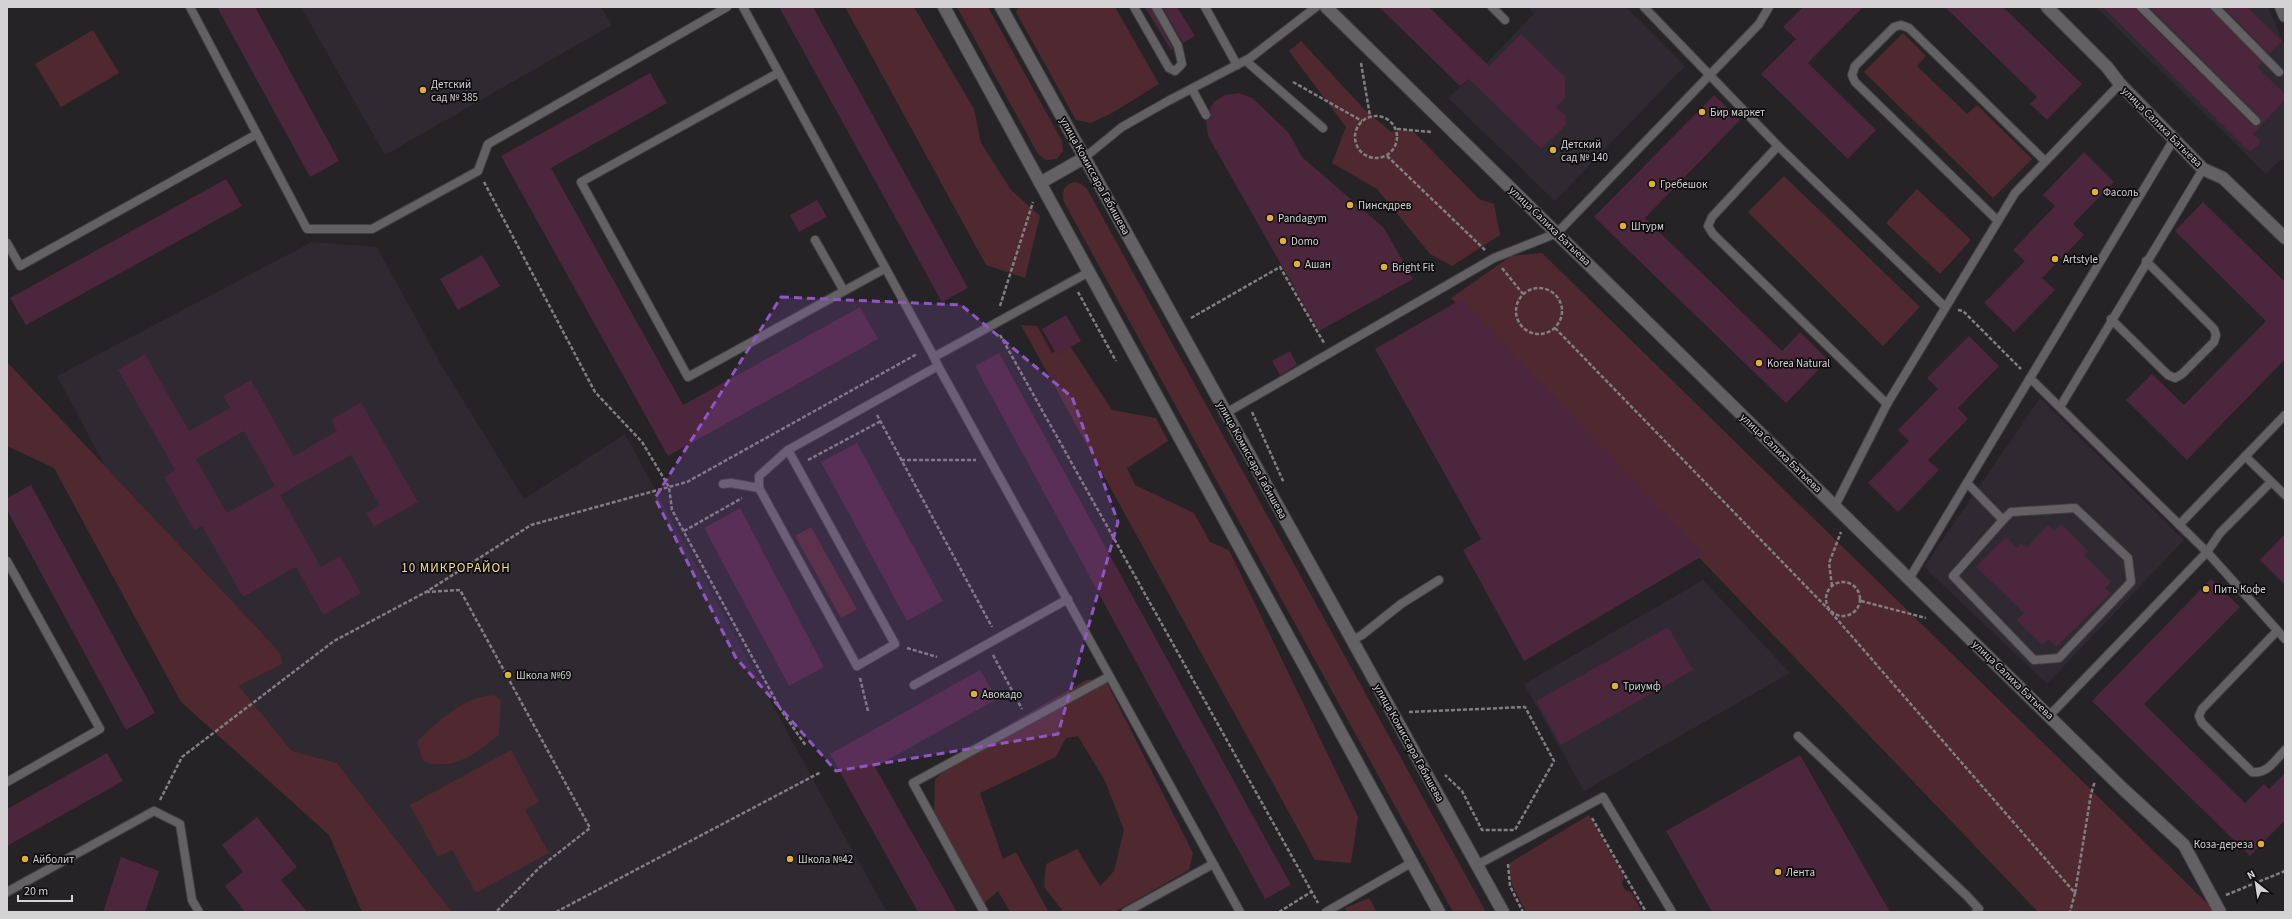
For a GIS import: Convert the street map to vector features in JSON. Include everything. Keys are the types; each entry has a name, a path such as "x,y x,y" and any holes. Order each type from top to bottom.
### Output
{"street":[{"path":"944,7 1439,912"},
{"name":"улица Комиссара Габишева","path":"1002,7 1084,158 1503,912"},
{"name":"улица Салиха Батыева","path":"1326,7 2100,766 2184,845 2220,912"},
{"name":"улица Салиха Батыева","path":"2047,7 2107,66 2120,84 2202,169 2223,178 2285,238"},
{"path":"2281,7 2285,16"},
{"path":"1040,183 1084,158"}],"lane":[{"path":"190,7 307,229 372,229 478,171 488,144 727,7"},
{"path":"743,7 884,269 1068,599 1108,677 1240,912"},
{"path":"1134,7 1169,68 1174,71 1182,64 1178,46 1156,7"},
{"path":"1205,7 1237,65"},
{"path":"1084,158 1122,127 1246,61 1316,7"},
{"path":"1492,7 1505,20"},
{"path":"1644,7 1711,74 1778,146 1945,307"},
{"path":"1226,413 1494,258 1557,233 1759,24 1769,7"},
{"path":"2141,7 2256,121"},
{"path":"2215,7 2279,72"},
{"path":"1997,220 1855,82 1852,75 1855,66 1894,27 1901,25 1909,28 2045,161"},
{"path":"1246,61 1323,128"},
{"path":"778,73 581,182 688,377 884,269"},
{"path":"1835,506 1887,404 1997,220 2018,188 2120,84"},
{"path":"1192,89 1206,115"},
{"path":"7,243 20,266 257,134"},
{"path":"1909,579 2174,139"},
{"path":"1778,146 1712,217 1708,226 1713,234 1887,404"},
{"path":"2060,407 2111,319 2202,169"},
{"path":"815,240 844,291"},
{"path":"2111,319 2168,375 2175,378 2182,374 2214,342 2216,335 2214,329 2146,261"},
{"path":"934,358 1089,272"},
{"path":"788,450 895,644 857,666 760,488 759,476 788,450 938,366"},
{"path":"2030,378 2207,552 2285,639"},
{"path":"2179,524 2285,415"},
{"path":"2245,456 2285,495"},
{"path":"1967,482 2003,520"},
{"path":"2049,716 2207,552 2220,533 2271,482"},
{"path":"723,484 731,483 760,488"},
{"path":"2075,508 2128,558 2131,582 2059,658 2034,660 1953,576 2003,520 2011,512 2075,508"},
{"path":"7,560 100,729 7,782"},
{"path":"1352,640 1362,635 1401,604 1439,580"},
{"path":"914,685 1068,599"},
{"path":"2277,631 2202,709 2199,716 2202,723 2252,772 2258,773 2266,770 2285,750"},
{"path":"984,912 913,783 1108,677"},
{"path":"1798,736 1967,896 1979,909 1976,912"},
{"path":"1477,865 1604,797 1672,912"},
{"path":"7,892 154,811 180,824 192,900 199,912"},
{"path":"1326,912 1411,863"},
{"path":"1126,912 1213,864"}],"path":[{"path":"1365,45 1359,51 1370,116"},
{"path":"1289,81 1362,122"},
{"path":"1370,116 1381,116 1390,120 1397,129 1398,139 1395,149 1387,156 1378,159 1370,158 1362,153 1357,147 1355,138 1356,130 1362,122 1370,116"},
{"path":"1397,129 1452,134 1454,132"},
{"path":"1387,156 1494,258 1523,294"},
{"path":"478,171 595,392 642,442 669,487 672,510 782,710 806,746"},
{"path":"1040,183 994,324 1319,905"},
{"path":"1187,321 1280,267 1325,346"},
{"path":"1540,288 1549,290 1556,295 1561,303 1562,312 1560,321 1555,328 1547,333 1538,335 1529,332 1522,327 1517,319 1515,310 1517,302 1523,294 1530,289 1540,288"},
{"path":"1076,289 1116,361"},
{"path":"1945,307 1963,311 2030,378"},
{"path":"1555,328 1830,610 2075,893"},
{"path":"154,811 182,757 334,641 426,592 531,525 687,482 928,348"},
{"path":"1247,401 1285,485"},
{"path":"871,403 998,638"},
{"path":"796,466 881,421"},
{"path":"901,460 991,460"},
{"path":"684,531 760,488"},
{"path":"1832,586 1845,582 1851,584 1860,594 1861,601 1854,612 1848,616 1841,617 1830,610 1826,598 1832,586 1829,564 1842,530 1850,521"},
{"path":"426,592 460,590 590,828 539,868 496,912"},
{"path":"1861,601 1928,619"},
{"path":"895,644 954,663"},
{"path":"987,644 1028,720"},
{"path":"857,666 868,711"},
{"path":"1411,719 1407,712 1525,707 1554,760 1514,830 1482,830 1462,791 1443,772"},
{"path":"2070,912 2075,893 2091,794 2100,766"},
{"path":"556,912 822,772"},
{"path":"1589,811 1646,912"},
{"path":"1510,860 1508,864 1510,886 1523,912"},
{"path":"2214,899 2285,871"},
{"path":"1279,912 1312,892"}],"highlighted area":[{"path":"781,297 961,305 1072,397 1118,522 1058,734 836,771 736,658 655,498"}],"shaded area":[{"name":"Детский сад № 385","path":"301,7 601,7 612,25 385,155"},
{"path":"845,7 914,7 974,109 981,143 1011,190 1040,216 1025,278 986,265"},
{"path":"957,7 988,7 1062,141 1063,151 1057,159 1046,160 1038,154"},
{"path":"1019,7 1115,7 1159,84 1112,113 1091,123 1076,120 1016,12"},
{"name":"Детский сад № 140","path":"1528,7 1626,7 1685,66 1555,201 1448,98 1486,64 1534,14"},
{"path":"2096,7 2268,7 2285,47 2285,159 2279,161 2266,174"},
{"path":"93,30 119,73 61,107 35,64"},
{"path":"1903,33 1926,56 1917,66 1967,114 1977,105 2032,159 1993,198 1864,72"},
{"path":"1301,41 1364,109 1391,132 1411,129 1479,199 1494,204 1500,235 1452,266 1430,254 1377,189 1332,163 1346,127 1289,51"},
{"path":"1784,176 1920,307 1883,346 1748,212"},
{"path":"1074,182 1081,184 1087,189 1486,912 1453,912 1064,202 1064,189"},
{"path":"1917,189 1971,240 1940,274 1886,223"},
{"path":"312,242 377,247 442,366 524,499 625,434 887,912 452,912 337,763 292,751 239,686 281,664 264,635 105,466 57,376"},
{"path":"1542,253 2213,909 2212,912 2038,912 1451,298 1511,256"},
{"path":"1021,325 1037,326 1052,353 1070,346 1112,410 1156,418 1168,441 1127,468 1135,485 1194,513 1210,542 1229,550 1358,817 1351,863 1315,860"},
{"path":"7,362 264,635 281,655 282,664 239,686 292,751 337,763 452,912 362,912 329,835 181,702 54,468 7,446"},
{"path":"2040,398 2184,540 2047,684 1924,567"},
{"path":"811,527 857,609 841,618 795,536"},
{"path":"1703,580 1790,673 1584,791 1524,684"},
{"path":"1105,679 1193,853 1189,870 1115,912 1061,912 1062,910 1044,887 1046,864 1077,849 1100,886 1114,871 1124,830 1105,781 1078,736 1066,738 1056,757 980,793 1003,859 1016,852 1048,911 1010,912 998,891 982,905 934,816 935,779 980,741 1086,680"},
{"path":"494,695 501,700 499,735 473,754 455,763 434,764 423,761 417,742 442,718 472,700"},
{"path":"511,750 539,802 525,810 549,853 476,893 452,850 438,857 410,805"},
{"path":"1589,815 1624,877 1622,884 1625,890 1632,893 1642,912 1526,912 1512,885 1508,864"},
{"path":"1369,898 1377,912 1347,912 1345,908"}],"building":[{"path":"217,7 255,7 339,161 310,177"},
{"path":"779,7 813,7 968,288 942,302"},
{"path":"1145,7 1151,7 1173,49 1171,50"},
{"path":"1162,7 1177,7 1195,36 1183,43"},
{"path":"1379,7 1429,7 1489,66 1521,34 1565,77 1565,98 1556,107 1565,115 1566,125 1541,149 1469,79 1460,86"},
{"path":"1803,7 1863,7 1808,63 1876,130 1848,159 1761,74 1796,39 1783,27"},
{"path":"1945,7 2003,7 2082,84 2047,120 2030,104 2037,97"},
{"path":"2103,7 2136,7 2137,11 2252,125 2258,126 2261,122 2260,117 2149,7 2210,7 2262,62 2257,67 2285,94 2285,100 2253,134 2261,142 2250,152"},
{"path":"2223,7 2247,7 2282,41 2269,54"},
{"path":"650,73 667,103 551,168 683,405 860,307 878,339 668,456 501,156"},
{"path":"1239,93 1252,98 1263,108 1289,133 1302,157 1384,228 1413,279 1319,331 1208,136 1206,120 1211,118 1209,110 1214,102 1225,95"},
{"path":"1714,95 1740,120 1645,218 1782,351 1800,332 1828,360 1786,403 1594,217"},
{"path":"2084,152 2114,182 2073,224 2084,235 2042,278 2055,290 2014,332 1984,303 2025,261 2013,250 2055,206 2043,195"},
{"path":"226,179 242,206 26,325 10,298"},
{"path":"817,200 827,217 799,232 790,215"},
{"path":"2203,202 2285,282 2285,359 2187,460 2126,400 2152,374 2184,405 2266,321 2175,231"},
{"path":"482,255 500,286 458,310 440,279"},
{"path":"1462,299 1704,555 1524,661 1463,550 1481,539 1375,349"},
{"path":"1066,315 1081,341 1057,355 1042,329"},
{"path":"1969,336 1999,366 1958,408 1968,419 1928,460 1939,470 1898,512 1868,483 1909,441 1898,430 1938,389 1927,378"},
{"path":"1290,351 1297,365 1280,375 1272,361"},
{"path":"999,353 1291,885 1265,899 975,366"},
{"path":"145,354 189,431 230,408 223,396 251,380 294,456 337,431 331,420 361,402 418,502 374,527 366,513 380,506 351,455 280,495 321,567 340,556 361,593 323,615 296,567 243,597 202,526 194,530 164,477 175,470 118,370","holes":["244,431 275,486 227,513 196,459"]},
{"path":"857,443 943,601 907,621 821,462"},
{"path":"31,485 155,713 126,730 7,510 7,498"},
{"path":"740,508 824,667 789,686 704,528"},
{"path":"2061,524 2088,551 2084,555 2111,582 2105,588 2111,593 2056,647 2048,639 2042,645 2016,620 2024,613 1976,567 2006,537 2017,548 2021,543 2026,548 2048,525 2054,531"},
{"path":"2285,534 2285,585 2260,560"},
{"path":"2211,579 2240,607 2144,704 2245,803 2264,784 2269,789 2285,773 2285,820 2250,856 2092,701"},
{"name":"Триумф","path":"1668,627 1693,670 1561,745 1536,701"},
{"path":"980,670 997,699 875,767 957,912 918,912 830,754"},
{"path":"107,753 123,781 7,846 7,809"},
{"name":"Лента","path":"1800,755 1890,912 1712,912 1666,831"},
{"path":"257,817 297,867 281,880 307,912 245,912 225,886 243,872 222,845"},
{"path":"121,857 159,871 145,912 103,912"}],"place":[{"name":"Детский сад № 385","path":"423,90"},
{"name":"Бир маркет","path":"1702,112"},
{"name":"Детский сад № 140","path":"1553,150"},
{"name":"Гребешок","path":"1652,184"},
{"name":"Фасоль","path":"2095,192"},
{"name":"Пинскдрев","path":"1350,205"},
{"name":"Pandagym","path":"1270,218"},
{"name":"Штурм","path":"1623,226"},
{"name":"Domo","path":"1283,241"},
{"name":"Artstyle","path":"2055,259"},
{"name":"Ашан","path":"1297,264"},
{"name":"Bright Fit","path":"1384,267"},
{"name":"Korea Natural","path":"1759,363"},
{"name":"Пить Кофе","path":"2206,589"},
{"name":"Школа №69","path":"508,675"},
{"name":"Триумф","path":"1615,686"},
{"name":"Авокадо","path":"974,694"},
{"name":"Коза-дереза","path":"2261,844"},
{"name":"Айболит","path":"25,859"},
{"name":"Школа №42","path":"790,859"},
{"name":"Лента","path":"1778,872"}],"district":[{"name":"10 МИКРОРАЙОН","path":"456,568"}]}
